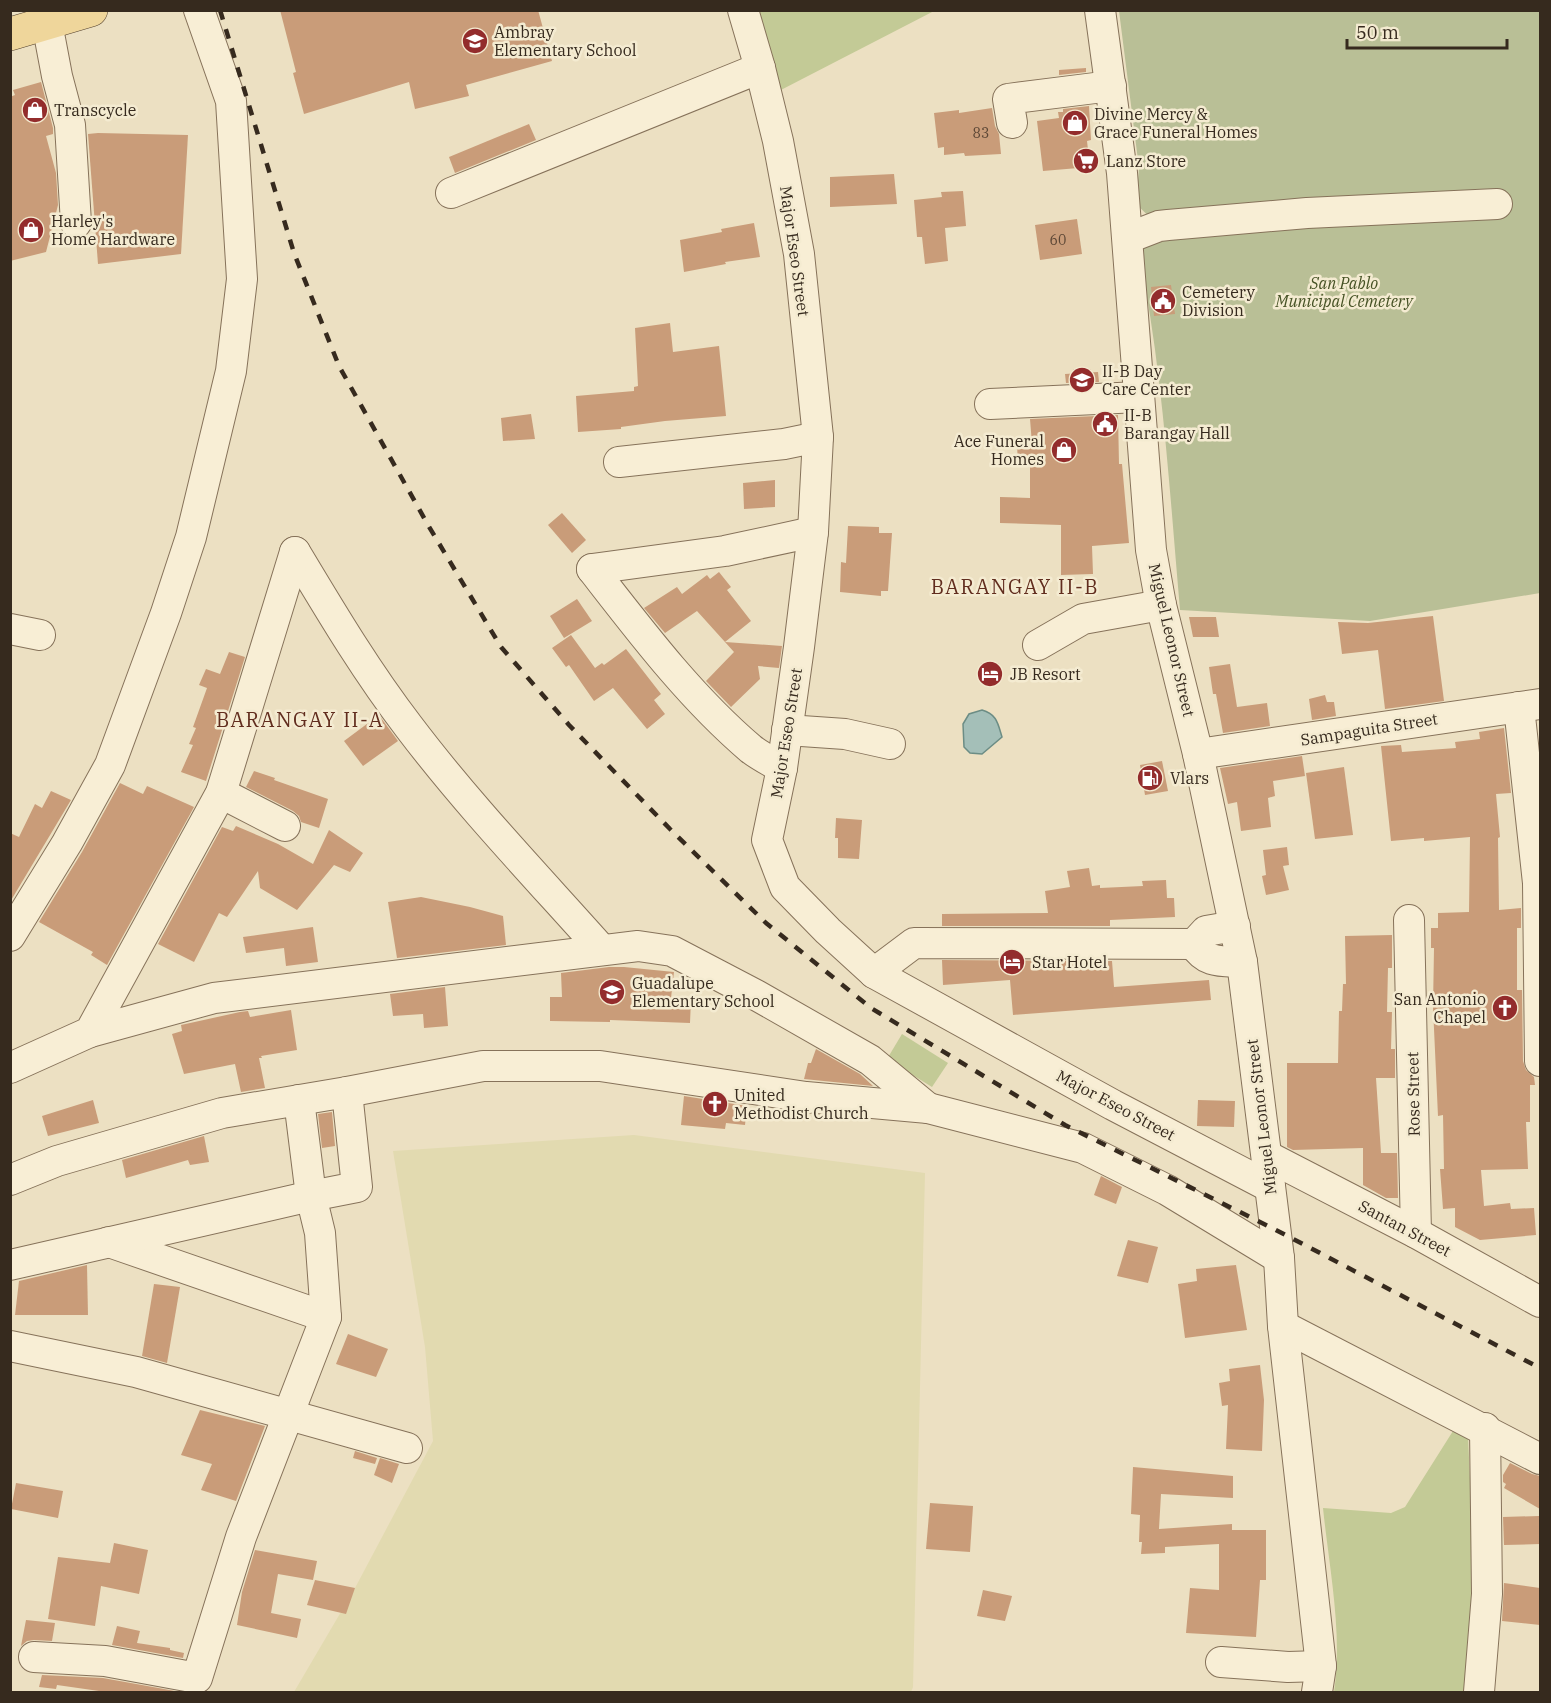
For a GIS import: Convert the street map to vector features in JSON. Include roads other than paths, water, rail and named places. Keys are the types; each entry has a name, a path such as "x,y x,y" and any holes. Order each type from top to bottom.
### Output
{"main road":[{"path":"10,34 92,10"}],"street":[{"path":"10,936 67,843 110,765 166,613 191,537 231,371 242,279 231,101 200,10"},
{"name":"Major Eseo Street","path":"743,10 760,68 777,141 799,254 818,437 813,532 782,768 767,840 785,887 874,973 1113,1105 1270,1187"},
{"name":"Miguel Leonor Street","path":"1100,10 1122,173 1151,550 1161,605 1198,754 1242,962 1279,1258 1283,1326 1319,1679"},
{"path":"47,23 57,76 70,125 76,223"},
{"path":"451,194 760,68"},
{"path":"1012,123 1008,99 1111,86"},
{"path":"1128,238 1159,226 1168,225 1308,213 1497,204"},
{"path":"990,404 1139,397"},
{"path":"620,462 784,444 818,437"},
{"path":"782,768 752,750 691,690 592,569 725,551 813,532"},
{"path":"90,1032 221,793 295,552 352,649 409,728 476,808 602,950"},
{"path":"1038,645 1083,620 1161,605"},
{"path":"10,629 40,634"},
{"path":"1530,705 1539,883 1540,1061"},
{"name":"Sampaguita Street","path":"1198,754 1530,705"},
{"path":"787,730 845,734 890,744"},
{"path":"221,793 285,826"},
{"name":"Rose Street","path":"1409,920 1416,1233"},
{"path":"874,973 914,943 1194,944 1206,931 1235,926"},
{"path":"1194,944 1199,953 1209,960 1242,962"},
{"path":"10,1068 90,1032 214,998 638,946 672,951 756,995 870,1060 928,1108"},
{"path":"10,1180 57,1161 222,1113 483,1066 600,1066 806,1097 928,1108 1083,1148 1167,1190 1279,1258"},
{"path":"10,1265 357,1187 347,1092"},
{"path":"34,1657 105,1661 197,1678 241,1537 326,1317 320,1233 311,1196 299,1100"},
{"name":"Santan Street","path":"1267,1156 1416,1233 1540,1302"},
{"path":"109,1242 326,1317"},
{"path":"1283,1326 1540,1458"},
{"path":"10,1346 136,1372 407,1448"},
{"path":"1479,1692 1487,1594 1485,1428"},
{"path":"1221,1662 1288,1667 1319,1679"}],"water":[{"path":"982,710 994,717 1002,737 982,754 970,753 964,747 963,724 969,714"}],"railway":[{"path":"220,10 294,253 339,366 428,525 501,647 569,725 670,829 766,923 871,1008 1065,1125 1274,1229 1540,1368"}],"place":[{"name":"Ambray Elementary School","path":"475,41"},
{"name":"Transcycle","path":"35,110"},
{"name":"Divine Mercy & Grace Funeral Homes","path":"1075,123"},
{"name":"Lanz Store","path":"1086,161"},
{"name":"Harley's Home Hardware","path":"31,230"},
{"name":"Cemetery Division","path":"1163,301"},
{"name":"II-B Day Care Center","path":"1082,380"},
{"name":"II-B Barangay Hall","path":"1105,424"},
{"name":"Ace Funeral Homes","path":"1064,450"},
{"name":"JB Resort","path":"990,674"},
{"name":"Vlars","path":"1150,778"},
{"name":"Star Hotel","path":"1012,962"},
{"name":"Guadalupe Elementary School","path":"612,992"},
{"name":"San Antonio Chapel","path":"1505,1008"},
{"name":"United Methodist Church","path":"715,1104"}],"district":[{"name":"BARANGAY II-B","path":"1015,586"},
{"name":"BARANGAY II-A","path":"300,719"}],"park label":[{"name":"San Pablo Municipal Cemetery","path":"1344,292"}]}
